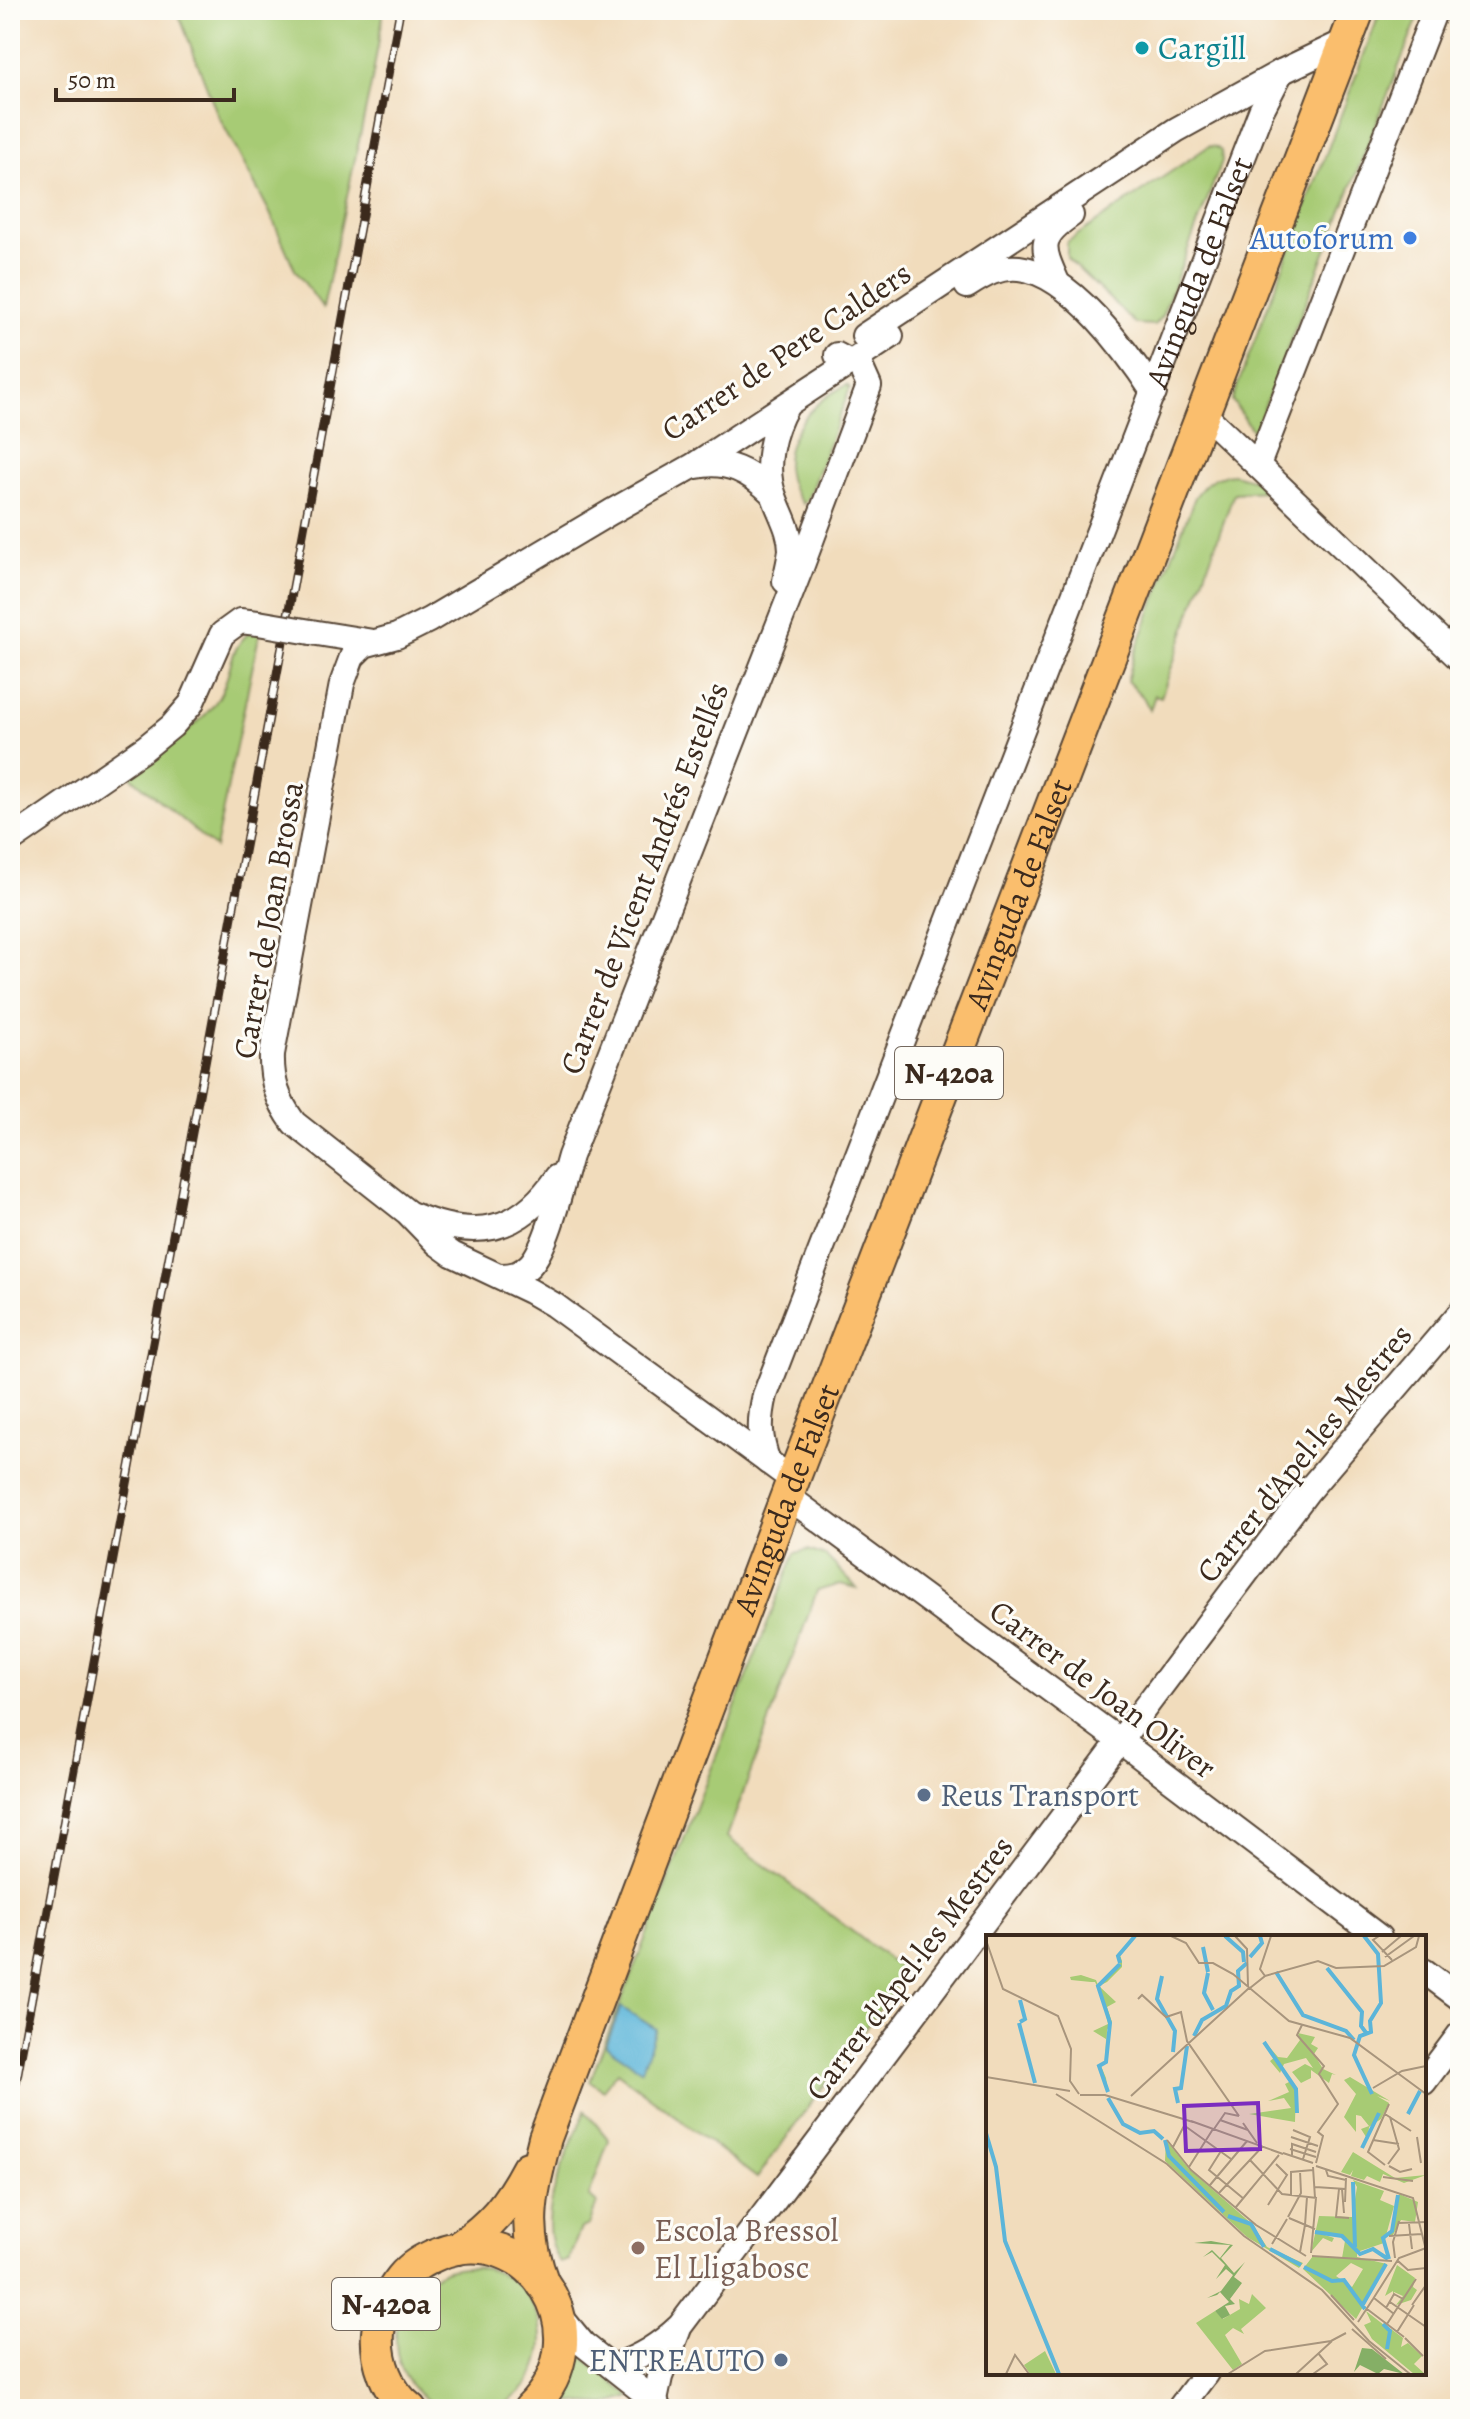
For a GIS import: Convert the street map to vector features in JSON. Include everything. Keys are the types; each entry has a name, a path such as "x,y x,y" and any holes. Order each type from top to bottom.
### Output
{"main road":[{"name":"Avinguda de Falset","path":"545,2138 782,1479 1358,10"},
{"name":"N-420a","path":"458,2248 507,2206 545,2138"},
{"name":"N-420a","path":"530,2409 543,2397 554,2377 563,2333 560,2316 543,2284 531,2250 528,2230 532,2187 545,2138"},
{"name":"N-420a","path":"402,2404 388,2383 377,2342 389,2294 407,2272 421,2261 458,2248 474,2247 496,2251 514,2259 543,2284"}],"street":[{"path":"1258,465 1435,10"},
{"path":"1057,282 1044,251 1045,241 1055,226 1281,72 1346,41"},
{"name":"Carrer de Pere Calders","path":"611,512 655,478 837,360 998,247 1176,130 1281,72"},
{"name":"Avinguda de Falset","path":"782,1479 760,1440 759,1425 765,1395 1261,111 1281,72"},
{"name":"Carrer de Pere Calders","path":"373,642 397,636 429,620 693,466 788,404 837,360 891,336 986,273 1019,268 1057,282 1129,354 1154,393"},
{"name":"Carrer de Pere Calders","path":"869,386 884,345 891,336"},
{"path":"837,360 861,368 869,386"},
{"name":"Carrer de Vicent Andrés Estellés","path":"498,1275 519,1274 534,1260 545,1235 570,1156 869,386"},
{"name":"Carrer de Vicent Andrés Estellés","path":"778,623 791,550 787,527 772,493 770,472 774,434 788,404"},
{"path":"1202,412 1460,659"},
{"name":"Carrer de Pere Calders","path":"693,466 708,463 732,466 754,476 772,493"},
{"path":"10,841 172,726 191,704 222,634 240,621 373,642"},
{"name":"Carrer de Joan Brossa","path":"373,642 364,645 352,657 342,684 272,1065 281,1103 294,1123 407,1212"},
{"name":"Carrer de Vicent Andrés Estellés","path":"505,1224 536,1205 570,1156"},
{"path":"407,1212 456,1229 505,1224"},
{"name":"Carrer de Joan Oliver","path":"407,1212 452,1254 554,1305 1376,1935"},
{"path":"498,1275 486,1249 490,1236 505,1224"},
{"name":"Carrer d'Apel·les Mestres","path":"613,2367 650,2351 680,2326 1307,1492 1460,1313"},
{"path":"1426,1972 1460,1998"},
{"path":"1426,2079 1460,2034"},
{"path":"560,2316 583,2344 657,2405"},
{"name":"Carrer d'Apel·les Mestres","path":"657,2405 660,2377 680,2326"},
{"path":"1179,2409 1204,2375"},
{"path":"629,2409 657,2405"}],"green space":[{"path":"177,10 384,10 323,308 295,270 269,211 217,113"},
{"path":"1381,10 1421,10 1254,433 1232,400"},
{"path":"1209,146 1221,151 1222,161 1162,316 1154,325 1136,324 1067,258 1067,242"},
{"path":"847,385 850,388 803,504 792,487 787,469 788,452 794,435 816,406"},
{"path":"1233,474 1256,480 1263,491 1234,493 1161,697 1155,695 1150,710 1143,697 1127,681 1134,655 1195,497 1211,480"},
{"path":"252,630 260,631 215,848 127,773 190,729 211,708 224,688 238,646"},
{"path":"808,1550 826,1556 857,1588 840,1584 817,1591 727,1837 906,1972 757,2178 617,2072 603,2090 590,2081 795,1553"},
{"path":"585,2111 609,2140 589,2196 597,2203 589,2225 581,2228 568,2260 560,2263 552,2246 549,2227 551,2208 562,2166"},
{"path":"469,2267 497,2273 521,2288 536,2312 542,2340 536,2368 521,2392 497,2407 469,2413 441,2407 417,2392 402,2368 396,2340 402,2312 417,2288 441,2273"},
{"path":"580,2355 631,2397 605,2405 559,2401"}],"water":[{"path":"621,2007 656,2029 642,2070 606,2046"}],"railway":[{"path":"10,2115 400,10"}],"place":[{"name":"Cargill","path":"1142,48"},
{"name":"Autoforum","path":"1410,238"},
{"name":"Reus Transport","path":"924,1795"},
{"name":"Escola Bressol El Lligabosc","path":"638,2248"},
{"name":"ENTREAUTO","path":"781,2360"}]}
